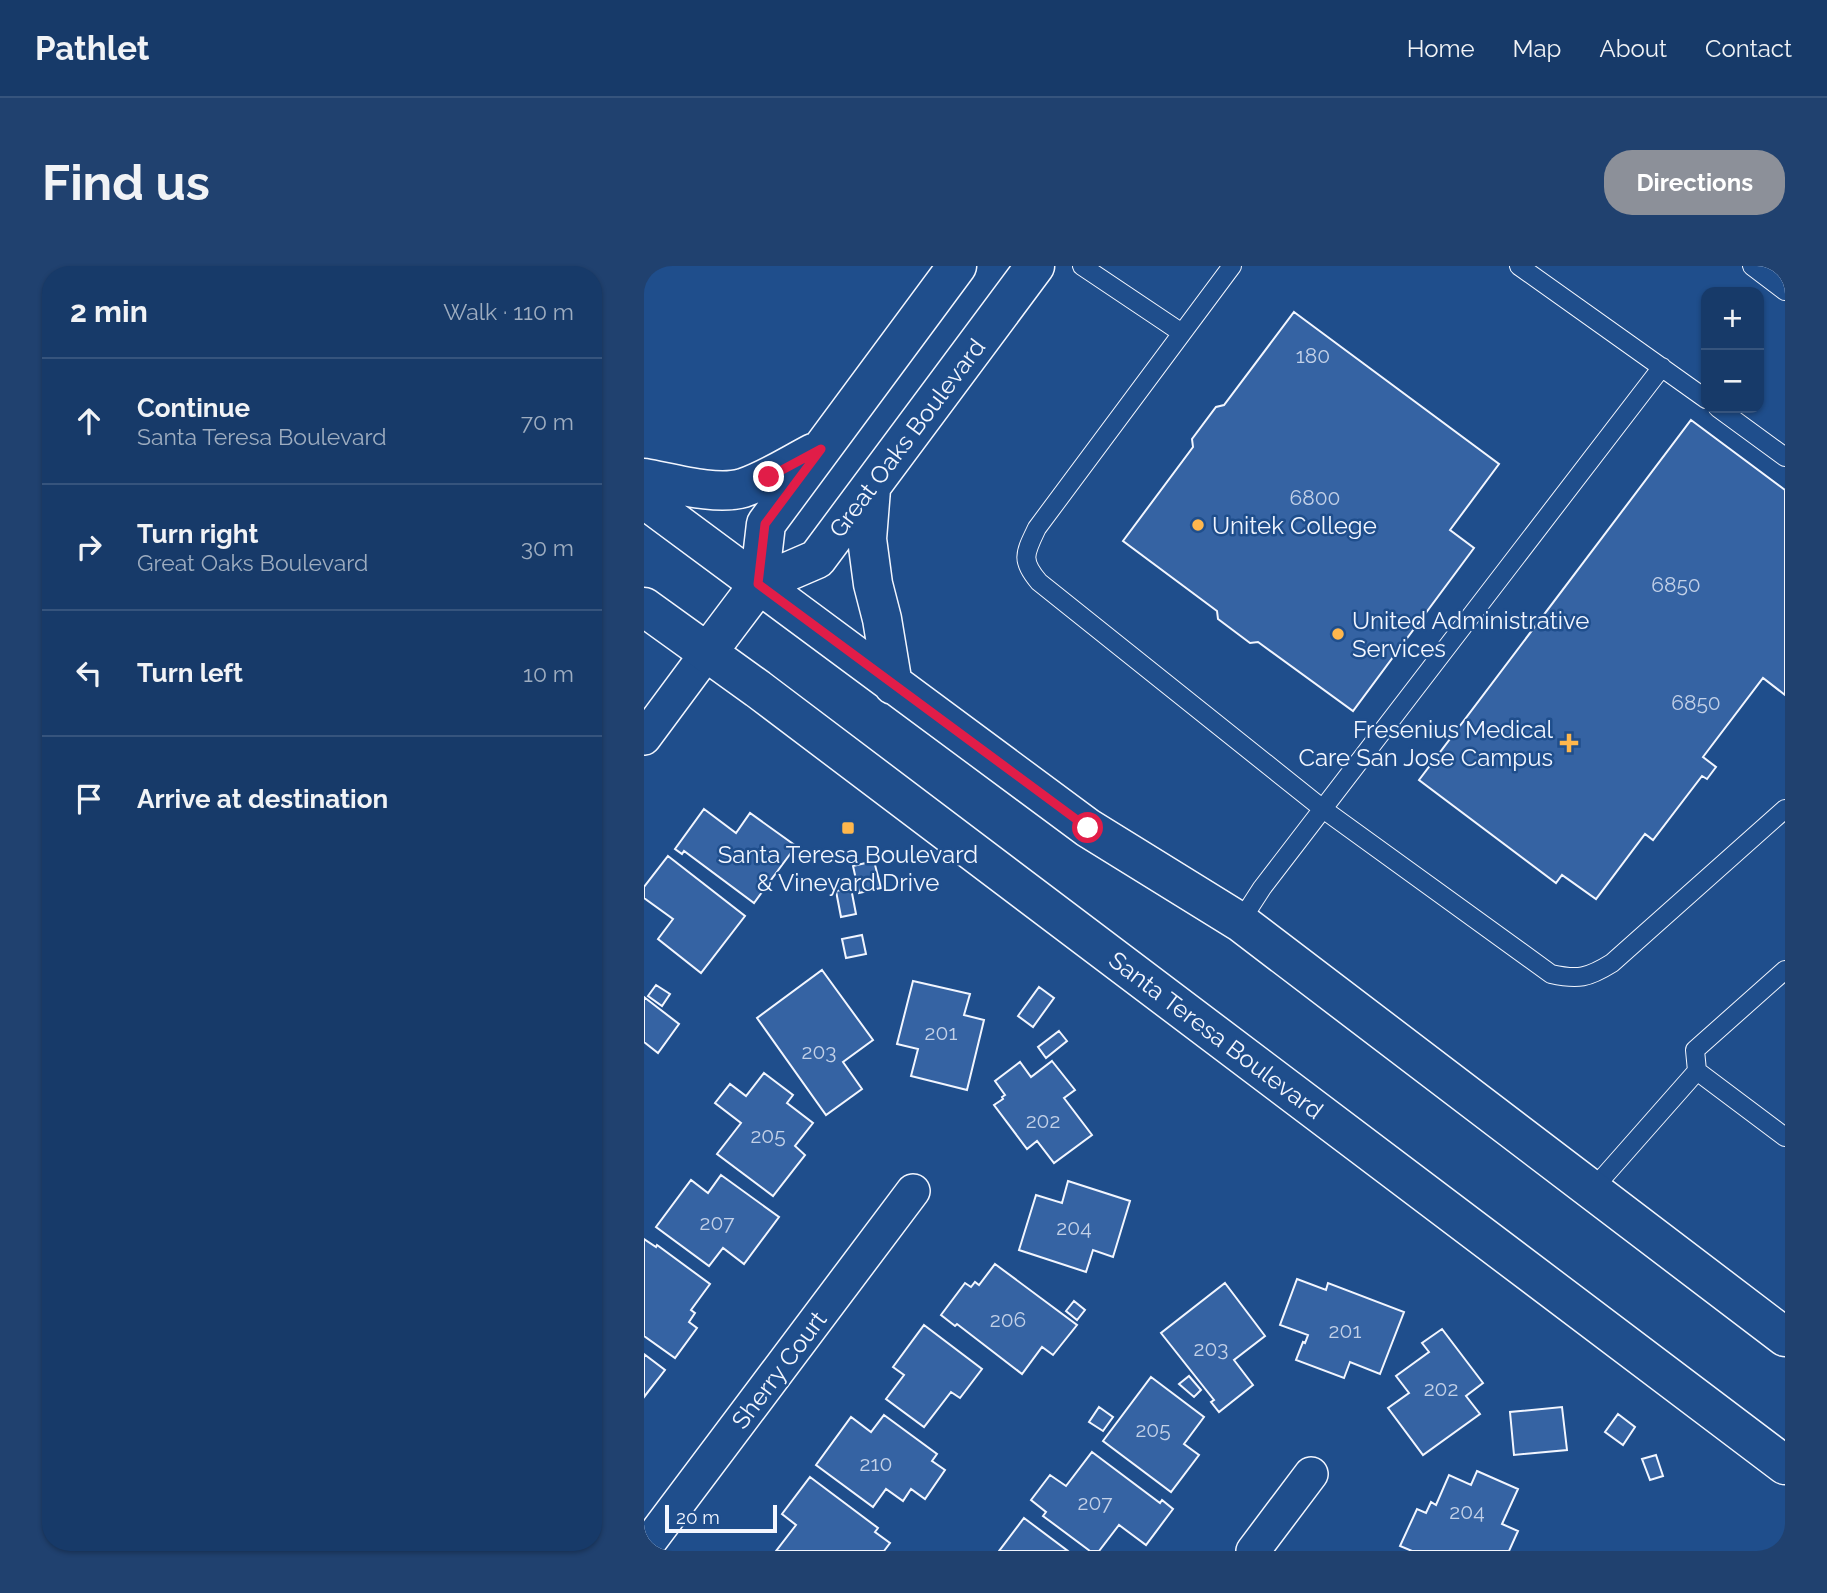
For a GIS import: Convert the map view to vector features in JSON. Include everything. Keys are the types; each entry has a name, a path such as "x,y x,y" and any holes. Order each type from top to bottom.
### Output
{"main road":[{"path":"707,653 758,584 765,524 957,266"},
{"name":"Great Oaks Boulevard","path":"758,584 817,559 1035,266"},
{"path":"644,478 709,489 741,489 821,449"},
{"path":"870,489 867,539 893,685"},
{"path":"644,499 1088,828 1240,922 1785,1337"},
{"name":"Santa Teresa Boulevard","path":"644,607 799,720 1785,1465"}],"street":[{"path":"644,738 707,653"},
{"name":"Sherry Court","path":"644,1549 913,1191"},
{"path":"1253,1551 1311,1474"}],"lane":[{"path":"1082,266 1182,334"},
{"path":"1232,266 1037,528 1027,550 1028,569 1039,582 1322,809 1550,974 1573,979 1593,974 1612,963 1785,809"},
{"path":"1519,266 1701,395"},
{"path":"1752,266 1785,291"},
{"path":"1240,922 1262,888 1322,809 1662,367"},
{"path":"1725,413 1785,457"},
{"path":"1592,1190 1697,1071 1695,1050 1785,970"},
{"path":"1697,1071 1785,1137"}],"building":[{"path":"1294,312 1499,464 1450,530 1474,548 1353,711 1258,642 1250,643 1218,619 1217,611 1123,541 1193,447 1192,439 1216,407 1224,405"},
{"path":"1691,420 1785,490 1785,695 1763,678 1703,757 1716,767 1707,779 1702,776 1653,840 1645,834 1596,899 1562,875 1556,883 1419,780"},
{"path":"704,809 736,833 750,813 796,846 754,903 684,851 682,854 675,849"},
{"path":"668,856 745,916 701,973 658,939 673,919 644,898 644,887"},
{"path":"874,861 881,888 859,893 853,866"},
{"path":"851,888 856,914 841,917 836,891"},
{"path":"862,935 866,954 846,958 842,939"},
{"path":"822,970 873,1040 843,1062 862,1089 826,1115 757,1018"},
{"path":"913,981 970,994 964,1015 984,1020 967,1090 911,1076 918,1049 897,1044"},
{"path":"656,985 670,994 662,1006 648,996"},
{"path":"1039,987 1054,998 1033,1027 1018,1016"},
{"path":"644,997 679,1024 658,1053 644,1042"},
{"path":"1059,1031 1067,1041 1046,1058 1038,1047"},
{"path":"1052,1061 1075,1090 1064,1098 1092,1135 1054,1163 1037,1141 1027,1149 994,1105 1005,1095 995,1081 1020,1062 1031,1077"},
{"path":"764,1073 793,1095 787,1103 813,1123 795,1146 805,1155 773,1196 717,1154 741,1123 715,1103 730,1084 746,1096"},
{"path":"721,1175 779,1217 744,1264 723,1248 709,1266 656,1227 691,1180 708,1193"},
{"path":"1068,1181 1130,1201 1113,1257 1093,1250 1086,1272 1019,1250 1036,1195 1062,1203"},
{"path":"644,1239 656,1247 657,1245 710,1284 691,1310 695,1313 689,1322 697,1328 675,1358 644,1336"},
{"path":"995,1264 1077,1325 1053,1355 1042,1347 1022,1374 957,1324 955,1326 941,1315 965,1283 971,1287 975,1282 979,1285"},
{"path":"1297,1279 1326,1290 1328,1283 1404,1312 1380,1374 1350,1362 1344,1378 1296,1360 1308,1335 1280,1325"},
{"path":"1225,1283 1265,1336 1234,1360 1253,1385 1219,1412 1211,1402 1214,1400 1161,1333"},
{"path":"1074,1301 1085,1310 1077,1320 1066,1311"},
{"path":"924,1325 982,1369 960,1398 951,1392 924,1427 886,1399 904,1375 893,1367"},
{"path":"1442,1329 1483,1383 1466,1396 1480,1414 1423,1455 1388,1408 1409,1393 1396,1376 1429,1352 1422,1343"},
{"path":"644,1354 665,1370 644,1397"},
{"path":"1189,1376 1201,1390 1194,1397 1179,1384"},
{"path":"1151,1377 1204,1417 1184,1444 1199,1455 1171,1492 1103,1441"},
{"path":"1099,1407 1113,1417 1103,1431 1089,1422"},
{"path":"1562,1407 1567,1450 1514,1455 1510,1412"},
{"path":"1618,1414 1635,1427 1623,1445 1605,1432"},
{"path":"884,1415 937,1454 932,1461 945,1470 925,1499 911,1489 903,1501 886,1489 873,1507 816,1465 851,1417 871,1432"},
{"path":"1092,1452 1160,1503 1162,1500 1173,1509 1146,1545 1119,1525 1099,1551 1090,1551 1043,1516 1046,1512 1031,1500 1050,1475 1066,1486"},
{"path":"1656,1455 1663,1476 1650,1480 1642,1459"},
{"path":"1477,1471 1518,1489 1502,1524 1518,1531 1509,1551 1412,1551 1400,1546 1417,1509 1426,1513 1431,1502 1436,1505 1449,1475 1471,1485"},
{"path":"810,1477 878,1528 875,1532 890,1543 884,1551 776,1551 796,1525 782,1514"},
{"path":"1024,1518 1068,1551 999,1551"}],"place":[{"name":"Unitek College","path":"1198,525"},
{"name":"United Administrative Services","path":"1338,634"},
{"name":"Fresenius Medical Care San Jose Campus","path":"1569,743"},
{"name":"Santa Teresa Boulevard & Vineyard Drive","path":"848,828"}],"route":[{"path":"769,477 821,449 765,524 758,584 1088,828"}]}
